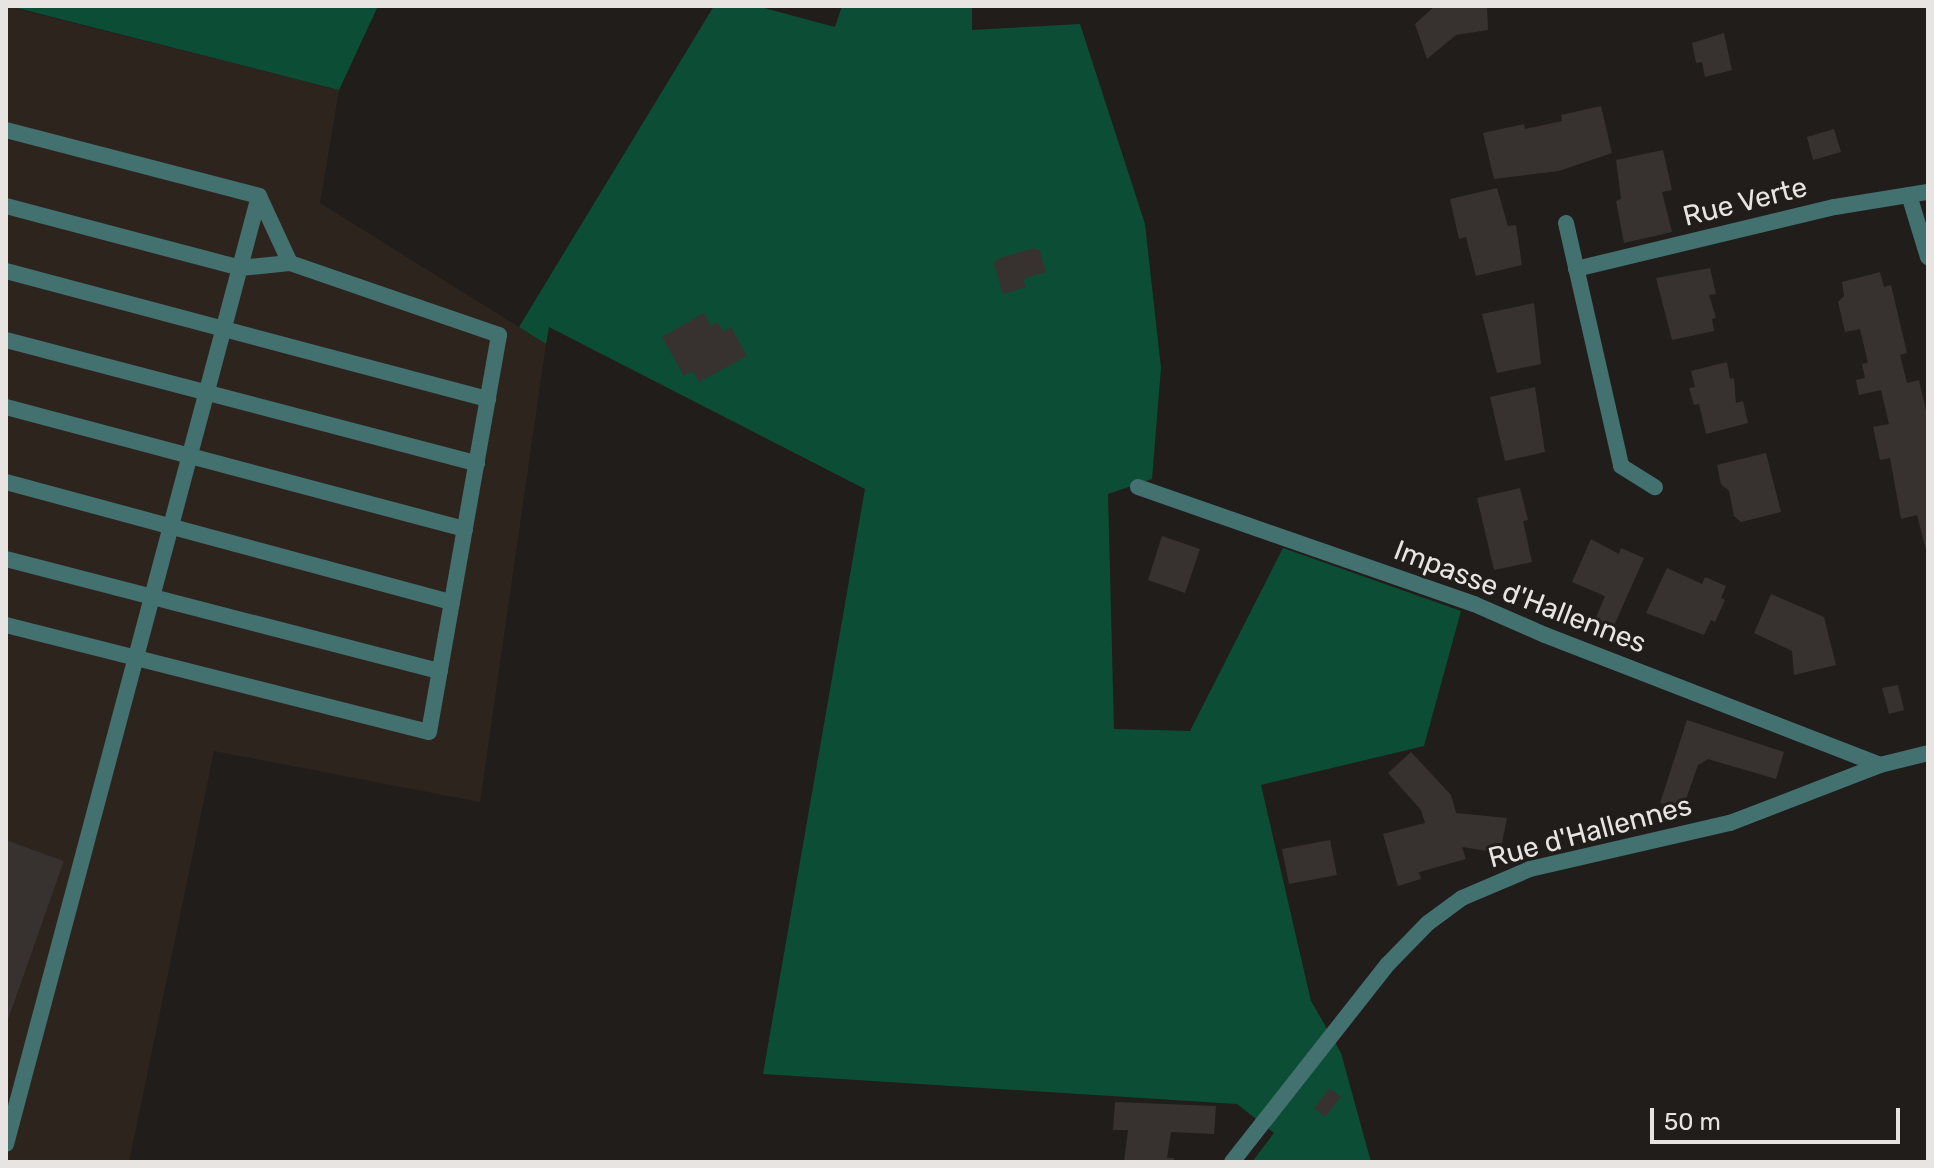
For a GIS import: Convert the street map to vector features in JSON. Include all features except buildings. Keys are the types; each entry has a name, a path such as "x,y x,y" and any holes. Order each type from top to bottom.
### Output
{"street":[{"path":"6,130 259,196"},
{"name":"Rue Verte","path":"1576,269 1835,207 1928,192"},
{"path":"1909,195 1928,257"},
{"path":"259,196 290,263"},
{"path":"6,1144 259,196"},
{"path":"6,206 240,268 290,263 499,335 429,732 6,625"},
{"path":"1566,223 1621,466 1655,487"},
{"path":"6,271 488,399"},
{"path":"6,340 477,464"},
{"path":"6,407 465,529"},
{"path":"6,482 452,602"},
{"name":"Impasse d'Hallennes","path":"1138,487 1453,596 1880,765"},
{"path":"6,559 440,671"},
{"name":"Rue d'Hallennes","path":"1232,1162 1388,964 1428,923 1462,898 1530,869 1730,823 1880,765 1928,753"}],"shaded area":[{"path":"6,6 339,90 320,203 546,344 480,802 214,751 129,1162 6,1162 6,1027 64,861 6,840"}],"green space":[{"path":"9,6 378,6 339,90"},
{"path":"714,6 756,6 835,27 842,6 972,6 972,30 1080,24 1145,224 1161,368 1152,479 1108,494 1114,729 1190,731 1283,548 1461,611 1424,746 1261,785 1311,1001 1341,1053 1371,1162 1252,1162 1274,1133 1237,1104 763,1074 865,489 549,327 546,344 519,327"}]}
